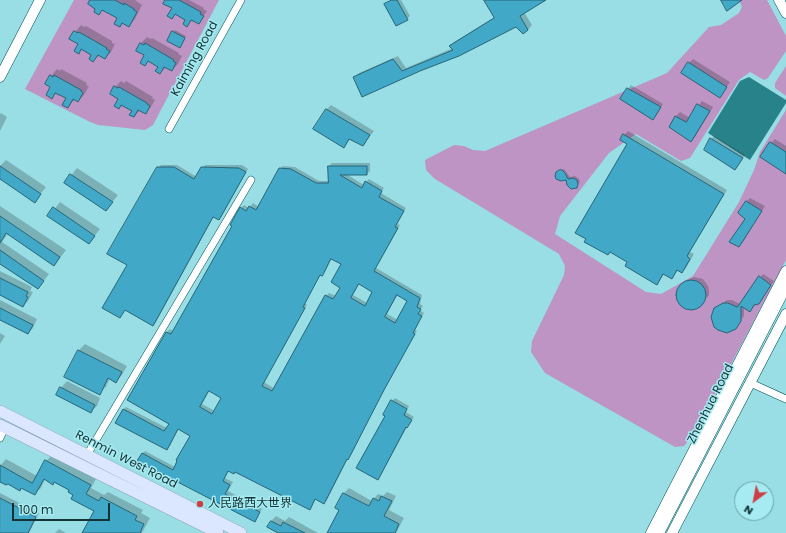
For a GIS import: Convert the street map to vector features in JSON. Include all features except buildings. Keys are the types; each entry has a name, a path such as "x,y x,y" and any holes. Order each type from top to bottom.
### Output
{"main road":[{"path":"0,77 40,0"},
{"path":"779,0 786,13"},
{"path":"651,533 786,271"},
{"name":"Zhenhua Road","path":"659,533 786,287"},
{"name":"Zhenhua Road","path":"672,533 786,314"},
{"path":"678,533 786,325"},
{"name":"Renmin West Road","path":"0,411 241,533"},
{"path":"2,426 218,533"}],"street":[{"name":"Kaiming Road","path":"169,129 241,0"},
{"path":"87,455 251,180"},
{"path":"755,385 786,399"},
{"path":"0,438 2,426"}],"shaded area":[{"path":"74,0 219,0 153,125 145,130 98,125 25,89"},
{"path":"739,0 767,0 786,36 786,51 768,78 764,80 750,72 739,80 690,158 681,161 636,134 609,153 560,216 555,234 646,292 661,294 693,276 739,202 754,170 760,152 786,110 786,260 694,434 684,446 675,447 545,373 531,352 532,341 564,275 565,266 559,254 435,179 426,170 425,160 454,145 464,146 473,150 485,151 667,73 709,27 721,25 739,13 742,7"},
{"path":"786,66 786,96 775,88 775,83"}],"water":[{"path":"749,77 786,100 786,103 750,160 708,133 740,81"}],"place":[{"name":"人民路西大世界","path":"200,504"}]}
